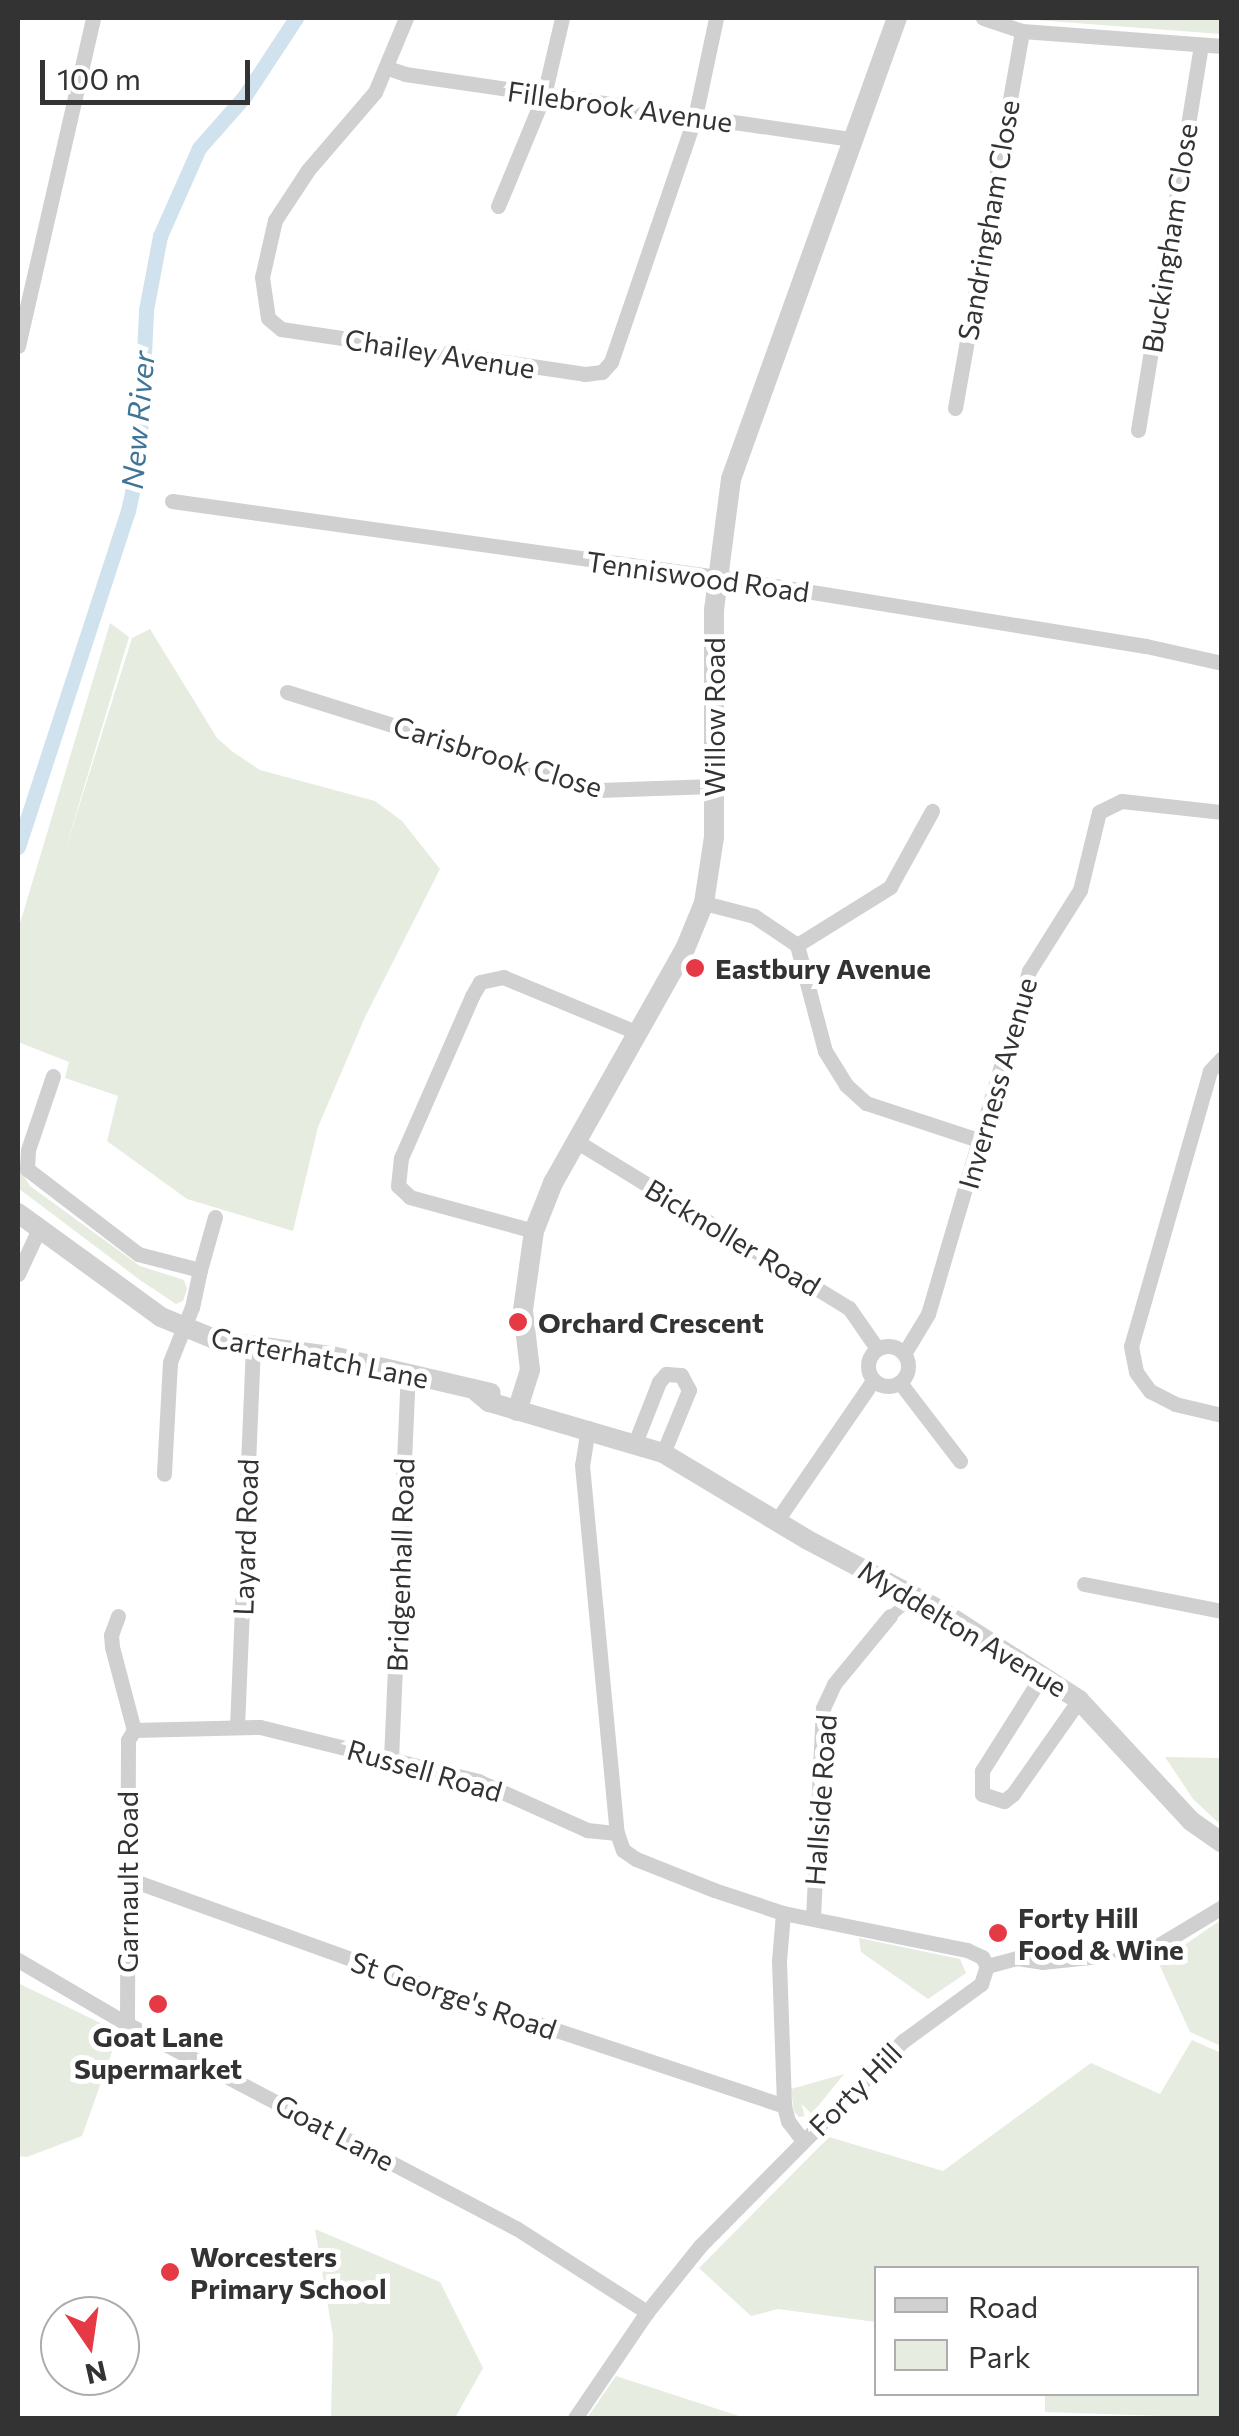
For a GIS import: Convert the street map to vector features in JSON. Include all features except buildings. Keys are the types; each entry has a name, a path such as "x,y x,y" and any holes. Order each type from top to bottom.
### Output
{"street":[{"path":"18,346 93,18"},
{"path":"388,68 406,18"},
{"path":"498,206 544,95 562,18"},
{"path":"695,116 716,18"},
{"name":"Willow Road","path":"519,1406 530,1370 523,1310 534,1231 576,1141 697,926 704,903 712,868 717,576 731,479 898,18"},
{"path":"983,18 1022,32 1222,46"},
{"name":"Sandringham Close","path":"955,408 1022,32"},
{"name":"Buckingham Close","path":"1138,430 1201,45"},
{"name":"Fillebrook Avenue","path":"388,68 544,95 853,139"},
{"name":"Chailey Avenue","path":"388,68 363,109 308,170 274,220 262,276 268,318 282,329 585,374 602,372 611,362 695,116"},
{"name":"Tenniswood Road","path":"172,502 717,576 1146,646 1222,663"},
{"name":"Carisbrook Close","path":"287,692 600,790 714,786"},
{"name":"Inverness Avenue","path":"902,1384 905,1352 928,1314 1029,971 1073,906 1096,820 1105,806 1122,801 1222,812"},
{"path":"797,945 890,887 932,812"},
{"path":"704,903 754,916 797,945 826,1051 846,1085 866,1103 894,1116 980,1140"},
{"path":"534,1231 410,1197 398,1186 401,1158 472,996 480,982 503,977 638,1032"},
{"path":"1222,1058 1210,1071 1130,1346 1136,1372 1150,1392 1175,1404 1222,1415"},
{"path":"53,1076 28,1150 28,1170 138,1254 200,1270"},
{"name":"Bicknoller Road","path":"576,1141 849,1308 876,1347"},
{"name":"Carterhatch Lane","path":"18,1213 161,1317 184,1327 253,1348 332,1356 408,1372 519,1406 565,1426 585,1427"},
{"path":"164,1474 170,1362 215,1217"},
{"path":"18,1274 39,1229"},
{"path":"872,1382 869,1372 876,1347 898,1347 905,1352"},
{"name":"Layard Road","path":"237,1727 253,1348"},
{"name":"Bridgenhall Road","path":"392,1758 408,1372"},
{"path":"635,1443 659,1382 666,1374 681,1375 689,1390 664,1454"},
{"path":"872,1382 902,1384 960,1461"},
{"path":"782,1513 872,1382"},
{"path":"585,1427 582,1465 616,1833"},
{"name":"Myddelton Avenue","path":"585,1427 664,1454 806,1539 914,1595 1043,1674 1080,1700 1191,1820 1222,1843"},
{"name":"Myddelton Avenue","path":"727,1490 745,1493 782,1513 814,1532 826,1546"},
{"path":"1084,1584 1222,1611"},
{"name":"Hallside Road","path":"812,1918 823,1708 834,1684 890,1616 914,1595"},
{"name":"Garnault Road","path":"118,1616 111,1634 112,1647 131,1735 126,1878 127,2024"},
{"path":"1043,1674 982,1771 982,1794 1004,1802 1014,1794 1080,1700"},
{"name":"Russell Road","path":"131,1735 237,1727 282,1730 478,1781 587,1830 616,1833 623,1850 636,1860 783,1913 968,1950 982,1957 987,1966"},
{"name":"St George's Road","path":"126,1878 474,2003 784,2106"},
{"path":"987,1966 1017,1958 1042,1962 1149,1951 1222,1907"},
{"path":"783,1913 779,1961 784,2106 788,2121 803,2141"},
{"name":"Goat Lane","path":"18,1960 127,2024 502,2220 562,2254 577,2268 647,2312"},
{"name":"Forty Hill","path":"576,2418 647,2312 700,2246 903,2042 975,1990 987,1966"}],"green space":[{"path":"1221,18 1221,34 1036,20"},
{"path":"110,623 129,637 64,854 132,638 150,629 217,738 233,752 260,770 375,801 402,821 440,869 365,1017 318,1127 293,1231 187,1199 107,1141 118,1096 65,1078 69,1062 18,1042 18,930"},
{"path":"18,1167 30,1186 140,1266 184,1280 187,1289 183,1301 176,1304 140,1280 18,1188"},
{"path":"1165,1757 1221,1758 1221,1825 1193,1799"},
{"path":"1221,1920 1221,2046 1190,2032 1155,1955 1174,1952"},
{"path":"859,1938 960,1959 966,1973 928,1999 861,1952"},
{"path":"18,1983 119,2032 82,2136 27,2157 18,2156"},
{"path":"1192,2040 1221,2053 1221,2418 1045,2412 1045,2396 1199,2396 1199,2266 874,2266 874,2322 778,2309 751,2316 699,2268 829,2137 943,2171 1091,2063 1160,2094"},
{"path":"844,2074 811,2115 799,2117 794,2112 791,2089"},
{"path":"315,2229 440,2282 483,2368 455,2418 331,2418 333,2336"},
{"path":"616,2376 745,2418 587,2418"}],"waterway":[{"name":"New River","path":"18,847 128,511 139,460 146,310 160,236 199,148 244,97 296,18"}],"place":[{"name":"Eastbury Avenue","path":"695,968"},
{"name":"Orchard Crescent","path":"518,1322"},
{"name":"Forty Hill Food & Wine","path":"998,1933"},
{"name":"Goat Lane Supermarket","path":"158,2004"},
{"name":"Worcesters Primary School","path":"170,2272"}]}
